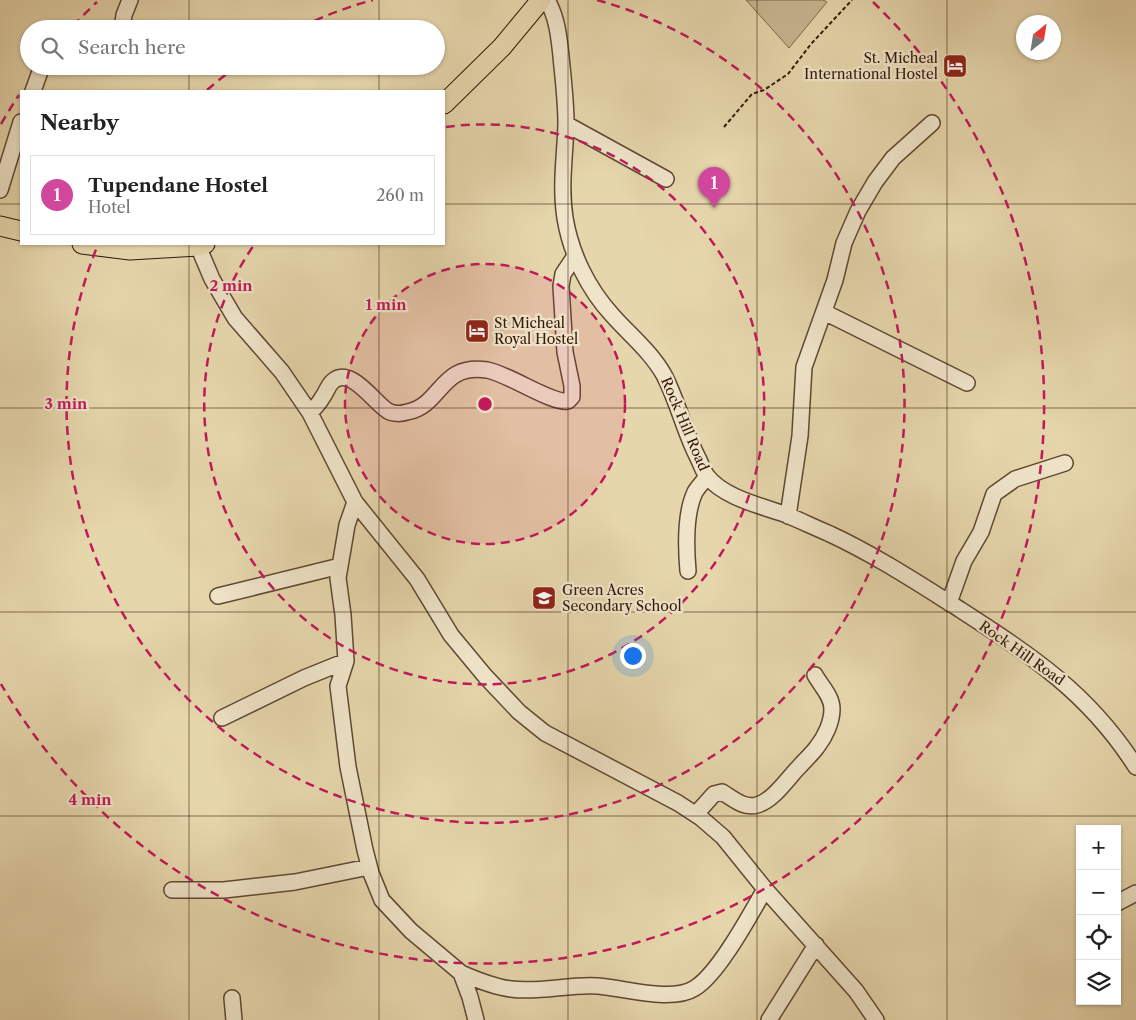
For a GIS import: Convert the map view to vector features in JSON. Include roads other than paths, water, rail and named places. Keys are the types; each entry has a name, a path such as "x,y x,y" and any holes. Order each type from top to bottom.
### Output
{"main road":[{"path":"445,103 502,47 541,0"},
{"path":"0,226 20,231"},
{"path":"90,245 130,250 201,245"}],"street":[{"path":"123,20 130,0"},
{"name":"Rock Hill Road","path":"548,0 552,7 558,32 564,86 566,124 562,193 565,220 575,256 593,292 649,354 663,373 674,396 690,442 707,476 723,490 833,536 880,560 1036,660 1070,687 1098,714 1121,742 1136,767"},
{"path":"32,90 38,75"},
{"path":"566,124 666,179"},
{"path":"788,516 800,436 804,367 835,280 844,243 858,211 875,182 893,158 932,124"},
{"path":"0,190 20,125"},
{"path":"201,245 212,279 235,318 282,372 310,413 355,502 417,579 451,635 519,712 545,733 678,803 696,814 723,837 765,890 856,991 876,1020"},
{"path":"310,413 322,400 336,379 343,378 356,382 382,407 394,413 407,412 420,407 430,401 453,375 470,370 485,370 503,374 556,400 568,401 573,393 565,352 561,286 564,274 575,256"},
{"path":"824,312 967,383"},
{"path":"949,603 964,561 981,532 994,494 1015,479 1065,463"},
{"path":"688,570 686,542 690,512 695,492 707,476"},
{"path":"355,502 347,524 338,578 346,661 338,686 348,767 370,867 382,900 394,914 461,973 483,982 511,989 541,990 597,986 660,995 695,989 733,943 765,890"},
{"path":"218,596 340,566"},
{"path":"222,718 304,678 346,661"},
{"path":"696,814 714,794 722,792 737,802 749,806 757,805 767,800 817,748 831,722 832,708 830,699 816,675"},
{"path":"172,890 224,890 295,882 370,867"},
{"path":"1121,901 1136,893"},
{"path":"769,1020 816,945"},
{"path":"461,973 476,1020"},
{"path":"232,998 234,1020"}],"place":[{"name":"St. Micheal International Hostel","path":"955,66"},
{"name":"Tupendane Hostel","path":"714,208"},
{"name":"St Micheal Royal Hostel","path":"477,331"},
{"name":"Green Acres Secondary School","path":"544,598"}]}
